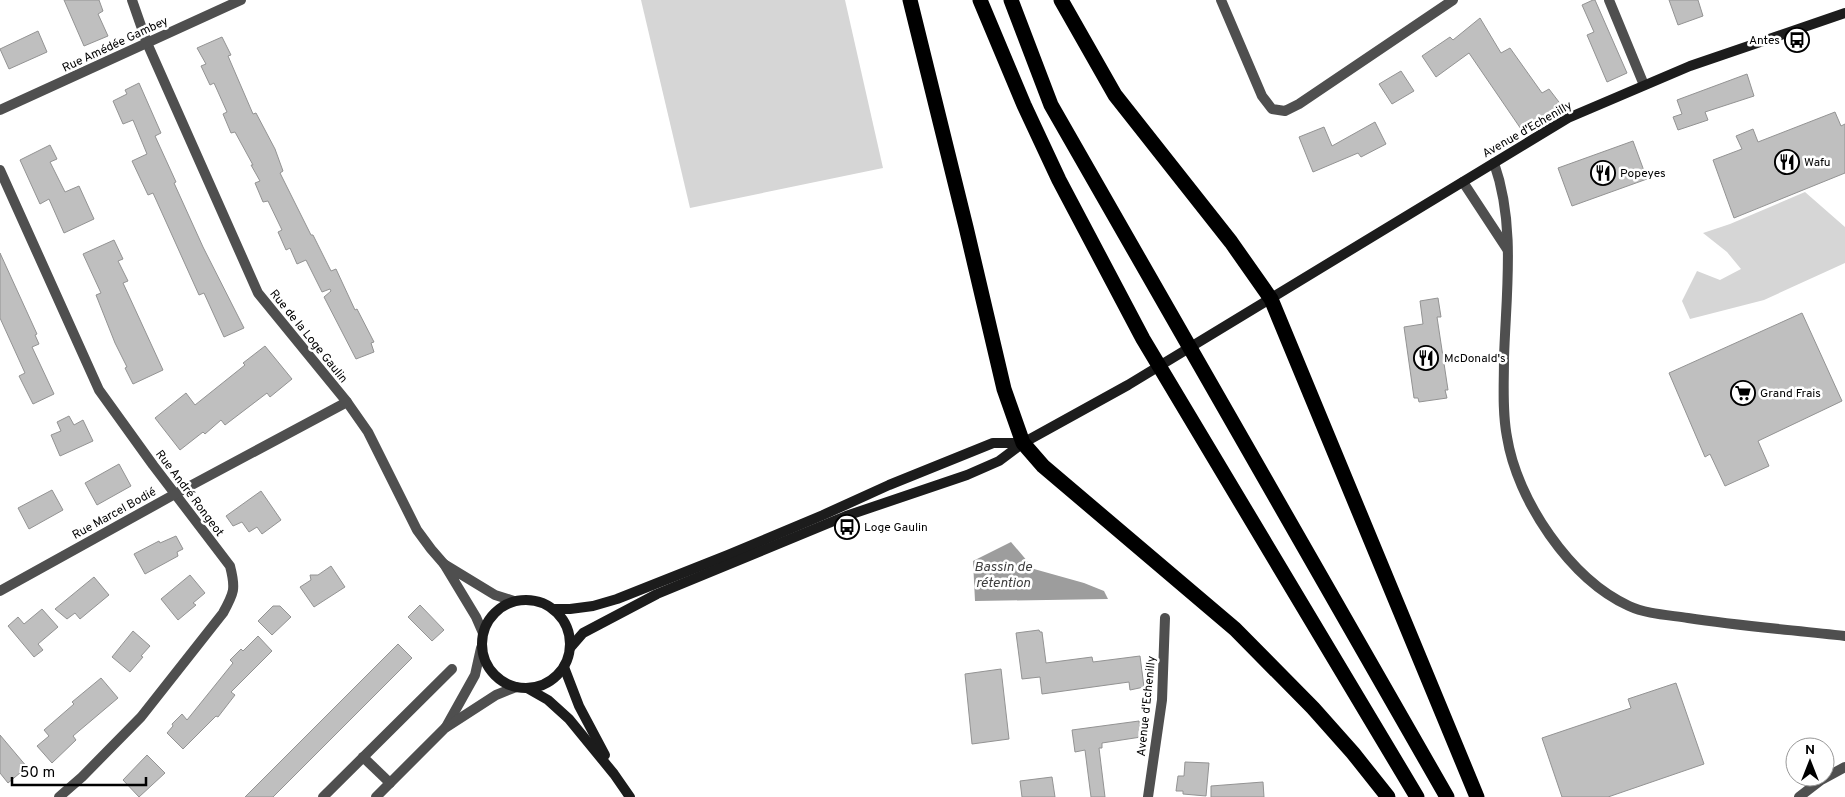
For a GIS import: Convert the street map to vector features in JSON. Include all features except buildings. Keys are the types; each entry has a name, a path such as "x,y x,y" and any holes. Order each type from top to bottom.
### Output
{"highway":[{"path":"910,0 1004,389 1023,443 1043,466 1235,629 1314,708 1388,797"},
{"path":"980,0 1024,105 1056,172 1142,339 1417,797"},
{"path":"1011,0 1051,105 1447,797"},
{"path":"1061,0 1115,95 1231,242 1271,299 1477,797"}],"street":[{"name":"Rue de la Loge Gaulin","path":"132,0 147,43 258,293 347,402 368,432 417,530 444,564 476,617 483,633"},
{"name":"Rue Amédée Gambey","path":"0,110 241,0"},
{"path":"1221,0 1262,96 1272,109 1285,111 1299,104 1453,0"},
{"path":"1609,0 1644,85"},
{"name":"Avenue d'Echenilly","path":"570,648 584,633 657,594 846,516 974,472 999,461 1023,443 1128,385 1568,118 1700,63 1845,13"},
{"path":"1494,163 1502,192 1508,250 1504,408 1506,436 1518,474 1539,518 1566,558 1605,593 1630,606 1659,614 1713,622 1845,636"},
{"name":"Rue André Rongeot","path":"0,170 99,390 174,494 230,566 234,584 231,598 223,613 141,717 82,777 59,797"},
{"path":"1463,182 1508,250"},
{"name":"Rue Marcel Bodié","path":"0,591 174,494 347,402"},
{"path":"553,609 593,606 618,599 745,548 889,485 993,444 1023,443"},
{"name":"Rue de la Loge Gaulin","path":"444,564 495,595 514,602"},
{"path":"445,728 475,675 483,633 491,616 500,608 514,602 532,600 543,603 561,616 567,626 570,637 570,648 564,667 557,676 548,682 528,688 506,684 496,677 489,669 481,648"},
{"name":"Avenue d'Echenilly","path":"1148,797 1162,700 1164,618"},
{"path":"564,667 579,706 614,774"},
{"path":"323,797 452,669"},
{"path":"376,797 445,728 496,695 516,687"},
{"path":"528,688 548,700 560,711 614,774 630,797"},
{"path":"363,757 390,783"},
{"path":"1799,797 1821,780 1845,767"}],"shaded area":[{"path":"641,0 845,0 883,168 690,208"},
{"path":"1805,192 1845,227 1845,263 1764,300 1690,319 1682,301 1697,271 1720,280 1741,269 1727,252 1703,233 1730,224"}],"water":[{"name":"Bassin de rétention","path":"1011,542 1034,569 1084,583 1104,591 1108,599 975,601 973,561"}],"place":[{"name":"Antes","path":"1797,40"},
{"name":"Wafu","path":"1787,162"},
{"name":"Popeyes","path":"1603,173"},
{"name":"McDonald's","path":"1426,358"},
{"name":"Grand Frais","path":"1743,393"},
{"name":"Loge Gaulin","path":"847,527"}]}
